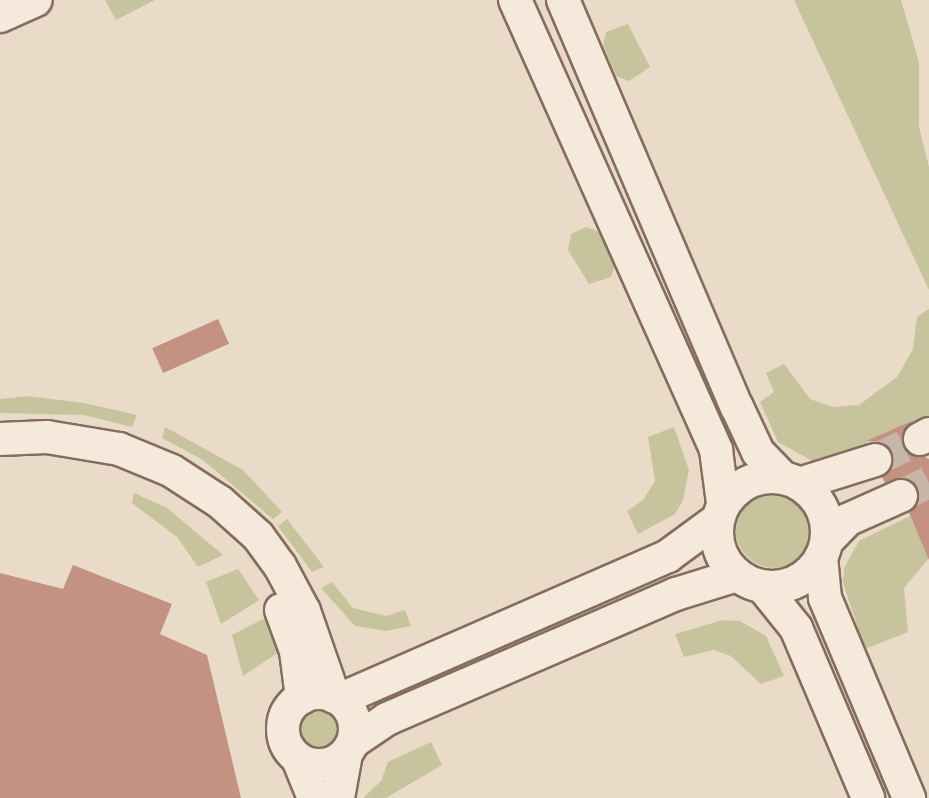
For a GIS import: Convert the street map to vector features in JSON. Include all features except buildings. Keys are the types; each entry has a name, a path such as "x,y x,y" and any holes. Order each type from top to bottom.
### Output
{"street":[{"path":"0,16 36,0"},
{"path":"515,0 716,450 720,550 796,628 868,798"},
{"path":"563,0 758,452 822,508 825,598 909,798"},
{"path":"0,439 47,437 119,449 172,471 220,502 258,536 285,575 304,611 337,698 353,718 338,798"},
{"path":"0,457 90,461 136,476 208,519 240,549 278,603 296,651 302,698 283,727 314,798"},
{"path":"302,698 337,698 668,556 720,512 749,481 791,481 875,460"},
{"path":"298,758 321,765 387,719 676,594 750,581 797,581 847,520 901,496"}],"shaded area":[{"path":"105,0 155,0 116,20"},
{"path":"794,0 901,0 919,62 919,127 929,167 929,290"},
{"path":"628,24 650,67 629,81 616,76 603,45 606,32"},
{"path":"586,227 602,233 616,263 611,277 589,284 568,250 571,234"},
{"path":"929,309 929,418 867,441 870,451 816,463 778,442 760,402 774,392 766,373 784,364 810,399 833,407 859,405 897,377 913,349 917,317"},
{"path":"27,396 84,403 137,415 132,427 84,415 0,413 0,399"},
{"path":"165,427 243,470 282,512 273,519 203,460 162,438"},
{"path":"674,427 689,470 683,500 675,514 638,534 627,511 643,500 655,481 648,437"},
{"path":"775,488 790,491 803,500 812,513 815,528 812,543 803,556 790,565 775,568 760,565 747,556 738,543 735,528 738,513 747,500 760,491"},
{"path":"134,493 167,508 223,555 198,567 177,537 132,503"},
{"path":"910,516 929,558 904,588 908,632 865,649 843,583 844,568 859,541"},
{"path":"287,519 324,567 312,572 278,526"},
{"path":"238,569 259,600 221,624 206,582"},
{"path":"332,582 353,608 386,616 405,610 411,626 386,631 355,626 321,588"},
{"path":"269,616 282,650 243,676 232,635"},
{"path":"723,620 740,621 766,636 784,676 761,684 731,656 713,650 684,657 675,634"},
{"path":"323,708 339,715 346,731 339,747 323,754 307,747 300,731 307,715"},
{"path":"431,742 442,765 386,798 363,798 381,781 388,762"}],"tunnel":[{"path":"875,460 920,439"},
{"path":"901,496 929,482"}]}
